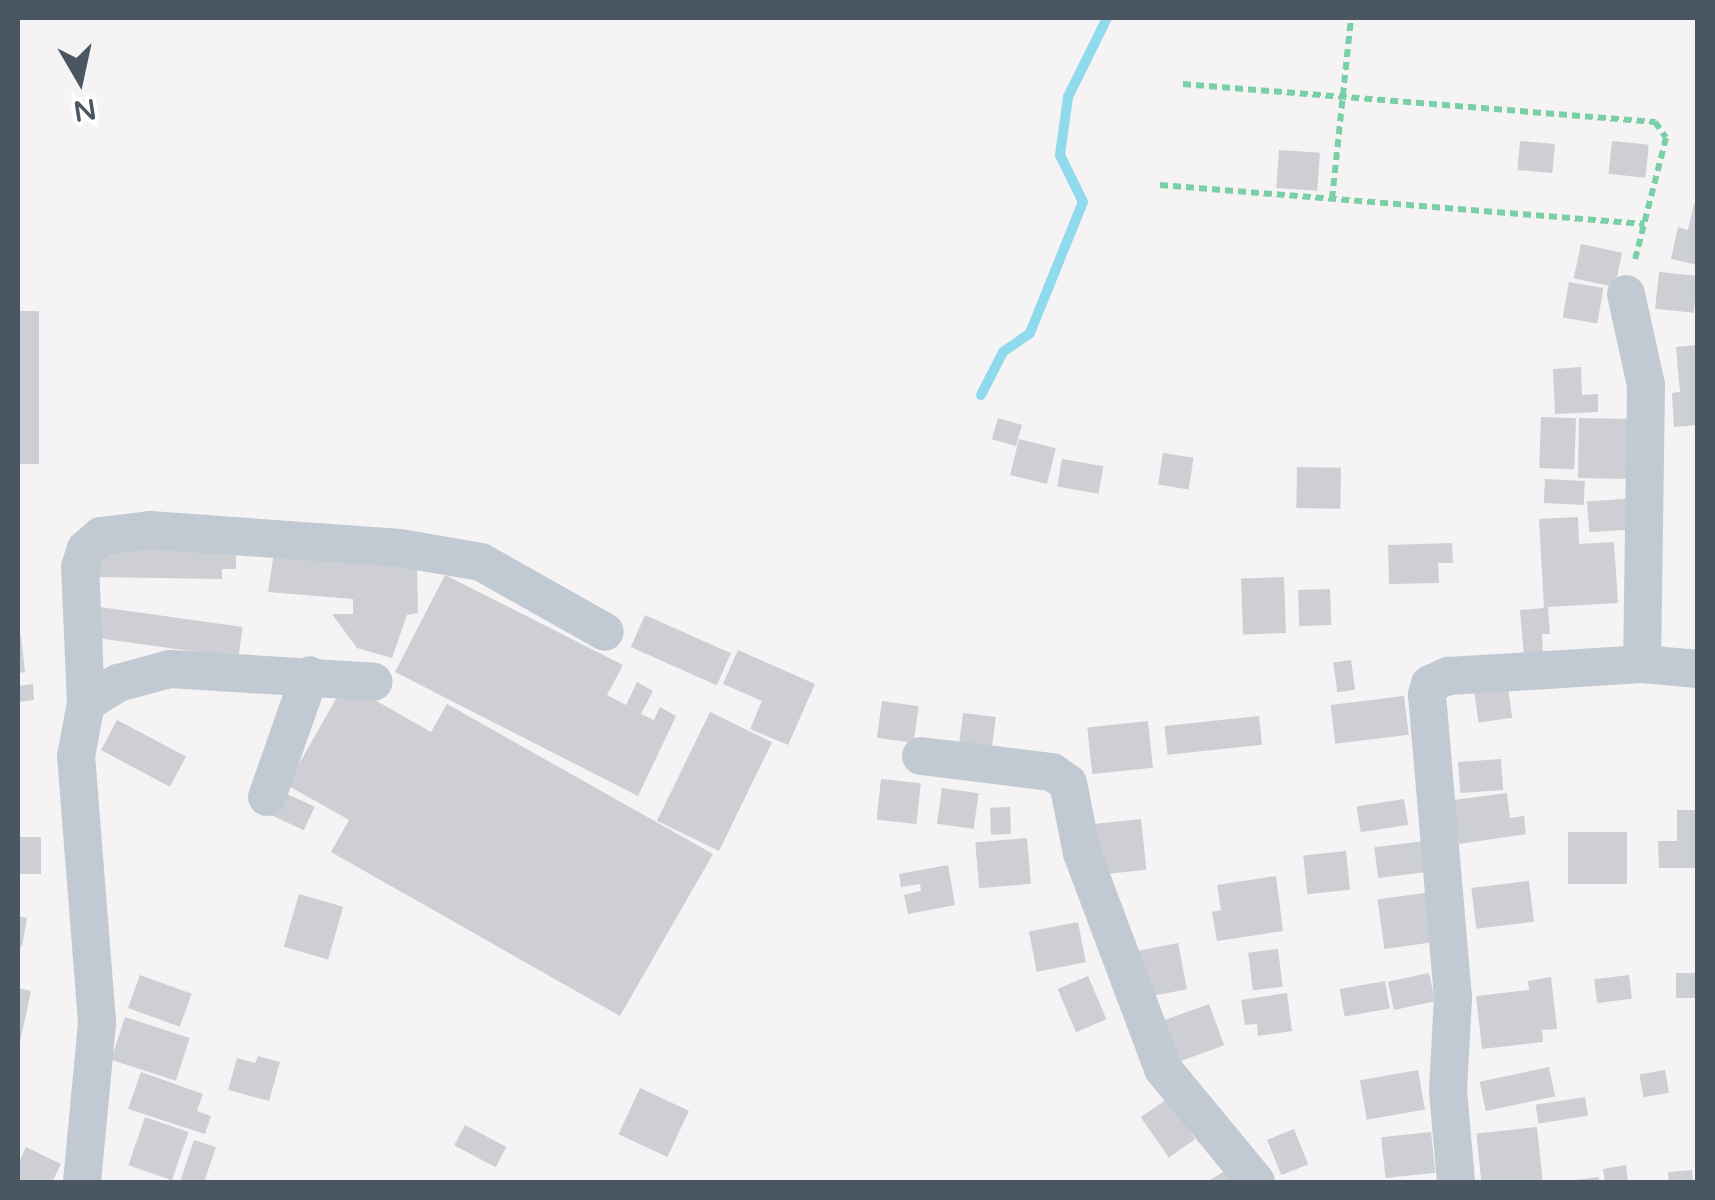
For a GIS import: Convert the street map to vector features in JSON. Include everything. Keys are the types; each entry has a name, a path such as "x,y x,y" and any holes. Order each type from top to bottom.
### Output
{"street":[{"path":"1626,294 1646,386 1642,664"},
{"path":"82,1182 98,1022 76,756 86,703 80,567 86,549 101,536 169,532 400,548 480,562 605,632"},
{"path":"1456,1182 1448,1090 1452,998 1427,695 1430,684 1448,676 1642,664 1698,669"},
{"path":"86,703 118,684 170,669 374,682"},
{"path":"268,796 310,675"},
{"path":"921,756 1052,772 1068,784 1082,853 1163,1070 1256,1182"}],"path":[{"path":"1332,199 1351,18"},
{"path":"1184,84 1655,122 1666,138 1626,294"},
{"path":"1160,185 1644,224"}],"building":[{"path":"1520,141 1555,144 1552,173 1517,170"},
{"path":"1612,141 1649,145 1645,178 1609,174"},
{"path":"1279,150 1320,153 1317,191 1276,188"},
{"path":"1694,204 1698,205 1698,265 1671,259 1678,227 1688,230"},
{"path":"1581,244 1622,253 1615,287 1574,278"},
{"path":"1659,272 1698,276 1694,313 1655,309"},
{"path":"1569,282 1603,288 1597,324 1563,317"},
{"path":"18,311 39,311 39,464 18,464"},
{"path":"1698,345 1698,425 1674,427 1672,393 1680,392 1676,347"},
{"path":"1581,367 1582,395 1598,394 1598,412 1555,414 1553,369"},
{"path":"1541,417 1576,418 1574,469 1539,468"},
{"path":"998,418 1022,425 1016,446 992,439"},
{"path":"1579,418 1632,419 1631,479 1578,478"},
{"path":"1019,439 1056,448 1047,484 1010,475"},
{"path":"1163,453 1194,458 1189,489 1158,485"},
{"path":"1062,459 1103,466 1098,494 1057,487"},
{"path":"1297,467 1341,468 1340,509 1296,508"},
{"path":"1545,479 1585,481 1584,505 1544,503"},
{"path":"1636,498 1638,529 1589,532 1587,501"},
{"path":"1578,517 1579,544 1614,542 1618,603 1548,607 1550,634 1542,634 1543,655 1524,656 1520,610 1544,608 1539,519"},
{"path":"1452,543 1453,563 1438,563 1439,583 1389,584 1388,545"},
{"path":"95,548 236,550 236,569 222,569 222,579 94,577"},
{"path":"274,552 417,566 418,613 407,615 392,658 357,648 332,614 353,614 353,599 268,592"},
{"path":"445,575 623,665 607,695 626,705 637,682 653,691 641,714 654,720 660,707 676,716 638,796 395,672"},
{"path":"1284,577 1286,633 1243,634 1241,579"},
{"path":"1330,589 1331,625 1299,626 1298,590"},
{"path":"100,607 243,627 238,658 96,638"},
{"path":"645,615 731,653 717,685 631,647"},
{"path":"18,636 25,672 18,673"},
{"path":"738,650 815,684 788,745 750,729 762,701 723,684"},
{"path":"1351,660 1355,690 1337,692 1333,663"},
{"path":"345,683 431,732 447,704 713,854 620,1016 331,852 349,820 287,785"},
{"path":"33,684 34,700 18,702 18,686"},
{"path":"1508,688 1512,718 1479,722 1474,693"},
{"path":"1404,696 1409,735 1335,744 1331,705"},
{"path":"882,701 919,706 913,743 877,738"},
{"path":"710,712 772,742 719,851 657,821"},
{"path":"963,713 996,717 991,752 959,748"},
{"path":"1259,716 1262,745 1168,755 1165,726"},
{"path":"117,720 186,757 170,787 101,750"},
{"path":"1148,721 1153,768 1092,774 1087,727"},
{"path":"1501,759 1503,790 1460,793 1458,762"},
{"path":"881,779 921,783 916,824 877,820"},
{"path":"942,788 979,793 974,829 937,824"},
{"path":"283,792 315,807 304,830 272,816"},
{"path":"1507,793 1510,818 1524,816 1526,834 1459,844 1453,800"},
{"path":"1404,799 1408,825 1361,832 1357,807"},
{"path":"1010,807 1011,834 991,835 990,808"},
{"path":"1677,810 1698,810 1698,868 1659,868 1658,841 1677,841"},
{"path":"1141,819 1146,870 1100,875 1094,824"},
{"path":"1568,832 1627,832 1627,884 1568,884"},
{"path":"18,837 41,837 41,874 18,874"},
{"path":"1027,838 1031,884 979,888 975,843"},
{"path":"1425,841 1429,872 1378,878 1374,847"},
{"path":"1346,851 1350,890 1307,894 1303,855"},
{"path":"948,865 955,905 908,914 904,895 921,891 920,884 901,887 899,874"},
{"path":"1276,876 1283,931 1217,941 1212,912 1221,910 1217,885"},
{"path":"1529,881 1534,922 1476,929 1471,888"},
{"path":"1431,892 1438,942 1384,949 1378,900"},
{"path":"299,894 343,907 328,960 284,947"},
{"path":"18,916 27,918 22,947 18,947"},
{"path":"1078,922 1086,962 1037,972 1029,932"},
{"path":"1178,943 1187,989 1146,997 1137,951"},
{"path":"1278,949 1283,987 1253,990 1248,953"},
{"path":"1429,973 1435,1001 1394,1010 1388,982"},
{"path":"1676,973 1698,973 1698,998 1676,998"},
{"path":"140,975 192,994 180,1027 128,1008"},
{"path":"1629,975 1632,999 1597,1003 1594,979"},
{"path":"1088,976 1106,1019 1076,1032 1058,989"},
{"path":"1551,977 1557,1029 1542,1030 1543,1042 1482,1049 1476,996 1529,990 1528,981"},
{"path":"1385,981 1390,1009 1345,1017 1340,989"},
{"path":"18,988 31,991 19,1047 18,1046"},
{"path":"1287,993 1292,1031 1258,1036 1257,1024 1245,1025 1241,1000"},
{"path":"1209,1004 1224,1045 1180,1061 1165,1020"},
{"path":"125,1017 190,1038 176,1081 111,1060"},
{"path":"258,1056 280,1062 269,1101 228,1090 237,1058 255,1063"},
{"path":"1549,1067 1555,1096 1486,1111 1480,1082"},
{"path":"1418,1070 1425,1109 1367,1120 1360,1080"},
{"path":"1665,1070 1669,1093 1643,1097 1639,1075"},
{"path":"141,1072 203,1094 197,1111 211,1116 205,1134 128,1109"},
{"path":"640,1088 689,1111 667,1157 618,1134"},
{"path":"1585,1097 1588,1116 1539,1124 1536,1105"},
{"path":"1167,1099 1195,1139 1169,1157 1141,1117"},
{"path":"145,1117 188,1132 172,1180 128,1165"},
{"path":"465,1125 506,1147 496,1167 454,1145"},
{"path":"1537,1127 1543,1182 1481,1182 1476,1133"},
{"path":"1294,1129 1308,1164 1281,1175 1267,1140"},
{"path":"1431,1132 1435,1173 1386,1178 1381,1137"},
{"path":"194,1140 216,1147 204,1182 180,1182"},
{"path":"26,1147 61,1164 52,1182 18,1182 18,1164"},
{"path":"1626,1165 1628,1182 1605,1182 1603,1169"},
{"path":"1232,1167 1242,1182 1206,1182"},
{"path":"1692,1170 1693,1182 1669,1182 1668,1172"},
{"path":"1599,1177 1599,1182 1575,1182 1575,1180"}],"waterway":[{"path":"981,395 1003,352 1030,333 1083,202 1060,155 1068,97 1107,18"}]}
